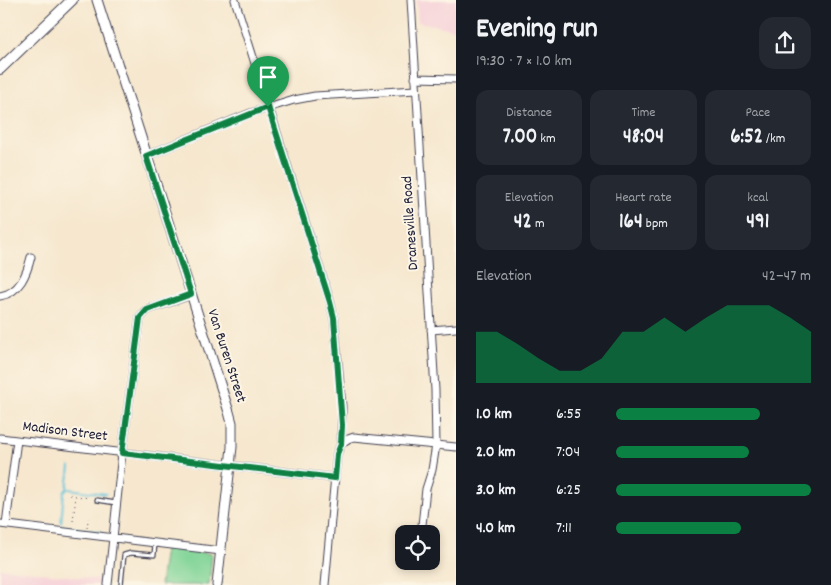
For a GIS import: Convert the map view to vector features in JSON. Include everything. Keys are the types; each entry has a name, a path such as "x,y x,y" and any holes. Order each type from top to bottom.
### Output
{"main road":[{"path":"0,69 4,62 72,0"}],"street":[{"name":"Van Buren Street","path":"96,0 230,412 232,434 230,465 217,585"},
{"path":"235,0 334,318 342,407 341,444 337,454 324,585"},
{"name":"Dranesville Road","path":"411,0 436,445 432,470 426,489 422,525"},
{"path":"415,78 456,78"},
{"path":"146,156 268,107 315,96 416,90"},
{"path":"0,296 18,286 26,274 32,257"},
{"path":"108,585 122,453 140,318 147,310 191,294"},
{"path":"431,330 456,328"},
{"path":"341,444 354,437 456,447"},
{"name":"Madison Street","path":"0,438 335,478"},
{"path":"17,440 3,524 221,551"}],"lane":[{"path":"97,500 117,503"},
{"path":"121,585 124,555 132,553 154,555 155,543"}],"path":[{"path":"70,495 89,498"},
{"path":"73,521 76,496"},
{"path":"87,528 89,514"}],"shaded area":[{"path":"416,0 456,0 456,30 418,22"},
{"path":"0,568 103,580 102,585 0,585"}],"green space":[{"path":"165,548 212,554 209,585 160,585"}],"waterway":[{"path":"61,523 64,492 67,489 70,467"},
{"path":"69,489 106,494"},
{"path":"62,526 86,530"},
{"path":"88,530 102,532"}],"route":[{"path":"268,107 334,318 342,407 341,444 337,454 335,478 122,453 140,318 147,310 191,294 146,156 268,107"}]}
